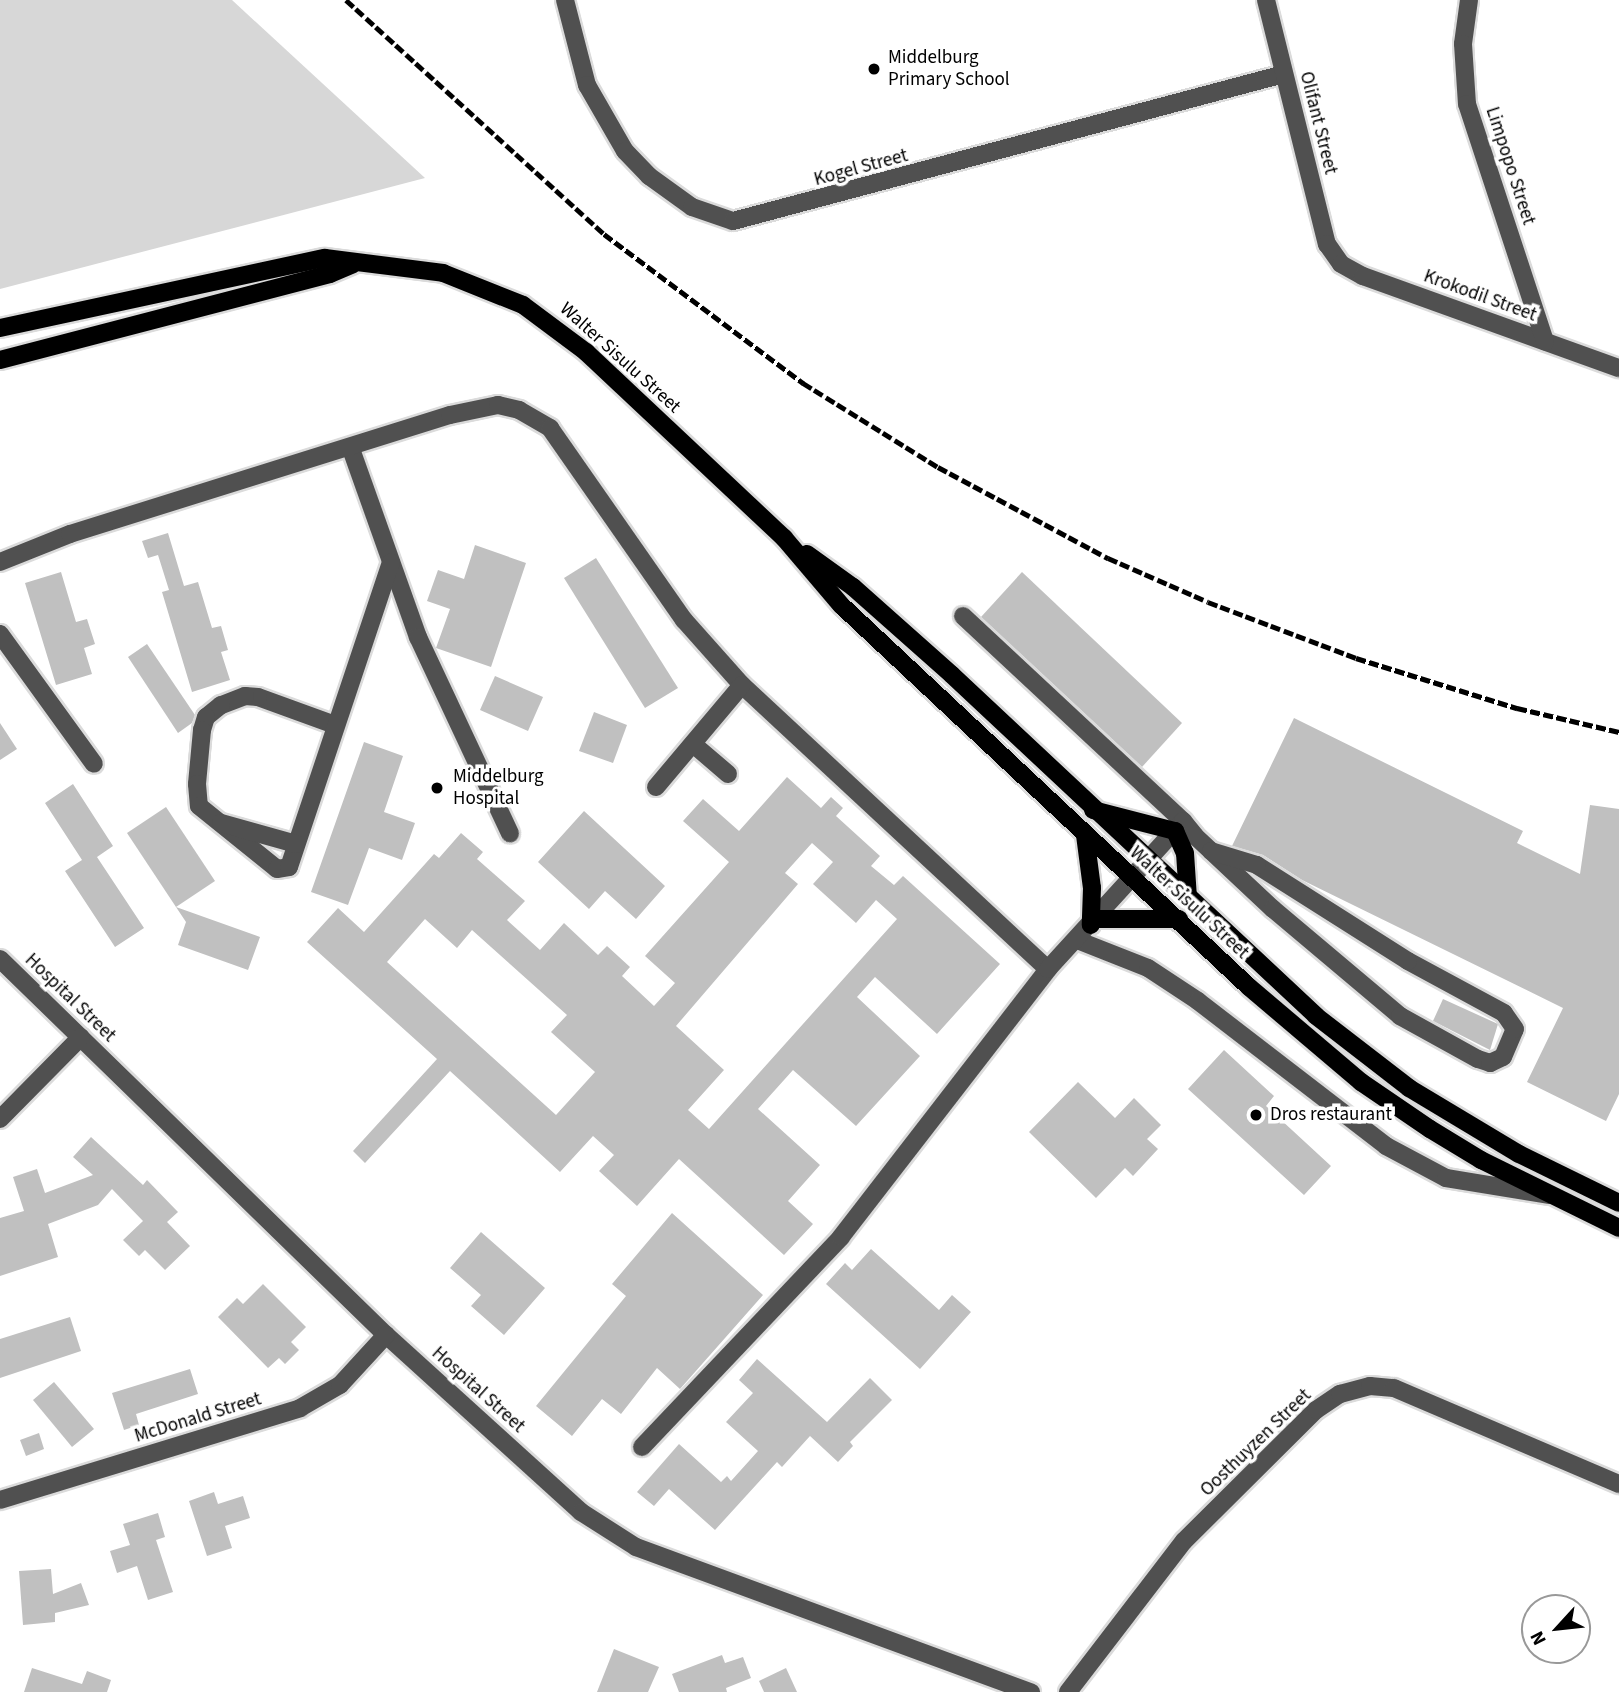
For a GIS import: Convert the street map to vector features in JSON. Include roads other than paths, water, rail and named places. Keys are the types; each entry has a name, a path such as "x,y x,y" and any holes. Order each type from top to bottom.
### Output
{"main road":[{"path":"0,328 271,267 325,258 353,264"},
{"path":"0,360 353,264"},
{"name":"Walter Sisulu Street","path":"353,264 403,266 473,281 547,319 785,538 853,587 1316,1016 1409,1088 1519,1154 1619,1203"},
{"name":"Walter Sisulu Street","path":"785,538 841,605 1084,835 1179,919 1249,988 1361,1082 1480,1160 1619,1228"},
{"path":"1091,809 1179,826 1185,853 1188,898"},
{"path":"1084,835 1094,922 1179,919"}],"street":[{"name":"Kogel Street","path":"565,0 587,85 625,151 649,176 692,207 733,221 1284,74"},
{"name":"Olifant Street","path":"1266,0 1332,254"},
{"name":"Limpopo Street","path":"1469,0 1463,44 1467,104 1545,341"},
{"name":"Krokodil Street","path":"1332,254 1351,271 1619,368"},
{"path":"0,562 70,534 351,449 450,415 498,405 536,418 565,448 684,620 742,685 1048,969"},
{"path":"351,449 434,674 510,833"},
{"path":"335,725 258,697 231,700 211,712 202,730 197,795 200,806 213,820 281,870 289,867 391,563"},
{"path":"963,615 1179,826 1399,1016 1478,1059 1489,1063 1503,1057 1515,1029 1504,1013 1408,961 1257,865 1211,851"},
{"path":"0,634 94,764"},
{"path":"656,787 742,685"},
{"path":"693,744 728,774"},
{"path":"213,820 296,844"},
{"path":"642,1447 841,1237 1048,969 1094,922 1179,826"},
{"path":"1077,940 1148,968 1198,1001 1385,1146 1446,1178 1551,1196"},
{"name":"Hospital Street","path":"0,959 386,1335 581,1511 636,1547 1031,1692"},
{"path":"0,1119 81,1037"},
{"name":"McDonald Street","path":"0,1500 300,1408 340,1385 386,1335"},
{"name":"Oosthuyzen Street","path":"1068,1692 1184,1541 1316,1410 1340,1394 1370,1386 1394,1388 1619,1483"}],"railway":[{"path":"346,0 604,234 803,383 938,467 1108,558 1208,602 1356,658 1517,708 1619,732"}],"place":[{"name":"Middelburg Primary School","path":"874,69"},
{"name":"Middelburg Hospital","path":"437,788"},
{"name":"Dros restaurant","path":"1256,1115"}]}
